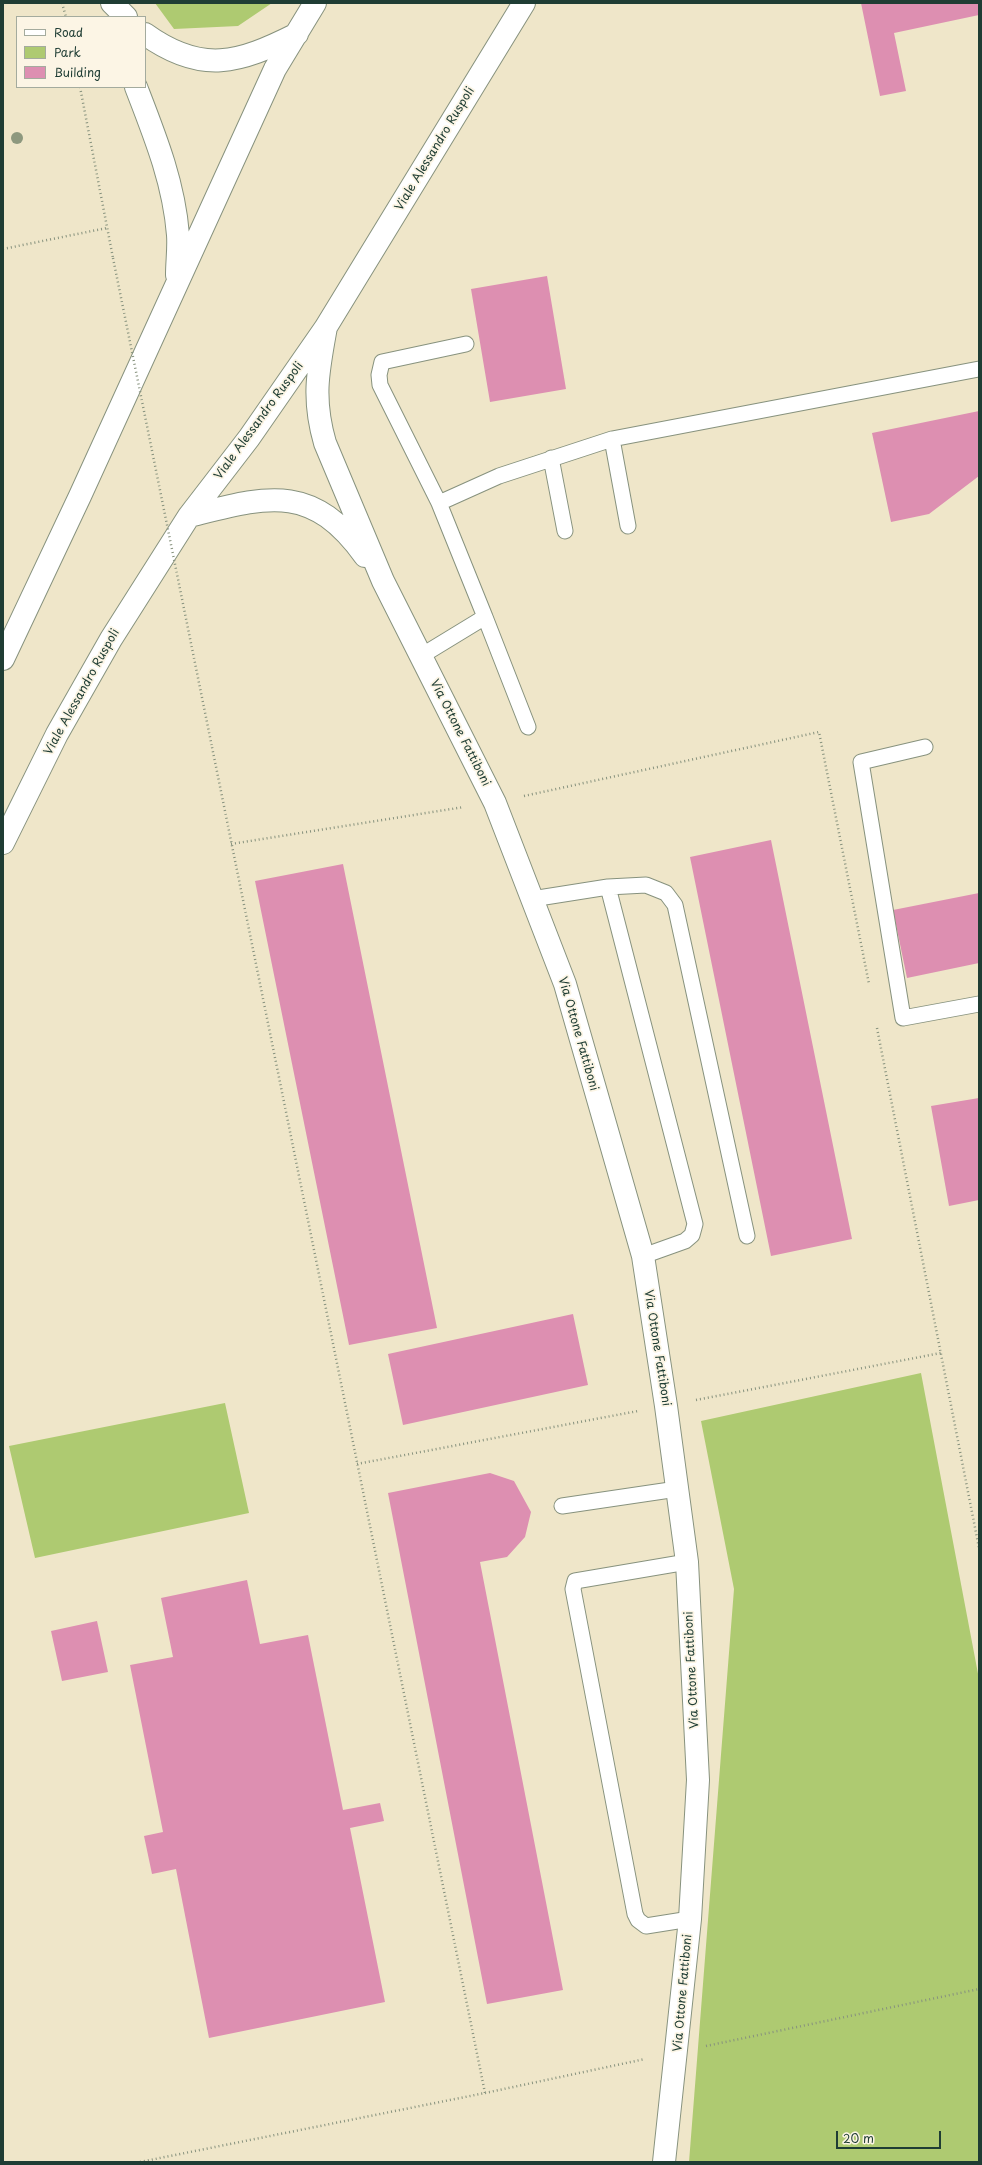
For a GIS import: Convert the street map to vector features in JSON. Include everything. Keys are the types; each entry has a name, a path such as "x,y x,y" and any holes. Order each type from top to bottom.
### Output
{"street":[{"path":"110,3 113,16"},
{"path":"110,3 125,16"},
{"path":"3,660 23,621 274,69 315,3"},
{"name":"Viale Alessandro Ruspoli","path":"3,844 57,734 111,639 189,516 249,438 326,327 524,3"},
{"path":"146,35 180,55 210,60 229,59 252,55 297,34"},
{"path":"136,88 164,161 173,195 178,237 176,286"},
{"name":"Via Ottone Fattiboni","path":"326,327 316,382 319,420 325,443 383,581 495,802 565,984 643,1256 687,1562 698,1780 690,1919 677,2052 664,2162"},
{"name":"Via Ottone Fattiboni","path":"189,516 262,500 281,499 300,502 313,508 337,524 357,545 383,581"}],"lane":[{"path":"466,344 382,362 379,375 380,385 439,503 486,617 528,727"},
{"path":"439,503 499,476 612,439 979,368"},
{"path":"612,439 628,526"},
{"path":"551,458 565,531"},
{"path":"421,656 486,617"},
{"path":"925,747 861,762 903,1018 979,1004"},
{"path":"532,900 608,887 646,885 666,893 675,905 747,1236"},
{"path":"608,887 695,1224 692,1235 685,1241 643,1256"},
{"path":"562,1506 677,1488"},
{"path":"687,1562 576,1581 573,1589 634,1914 638,1920 646,1926 690,1919"}],"path":[{"path":"62,3 66,16"},
{"path":"80,88 231,844 485,2093"},
{"path":"3,249 107,228"},
{"path":"231,844 495,802 819,732 869,988"},
{"path":"877,1027 979,1548"},
{"path":"140,2162 485,2093 979,1989"}],"green space":[{"path":"155,3 272,3 238,26 174,29"},
{"path":"921,1373 979,1679 979,2162 689,2162 734,1589 701,1421"},
{"path":"225,1403 249,1513 35,1558 9,1446"}],"building":[{"path":"861,3 979,3 979,15 894,33 906,91 880,96"},
{"path":"547,276 566,389 490,402 471,289"},
{"path":"979,411 979,476 929,514 891,522 872,433"},
{"path":"771,840 852,1239 771,1256 690,857"},
{"path":"343,864 437,1328 349,1345 255,881"},
{"path":"979,893 979,963 907,978 893,910"},
{"path":"979,1098 979,1200 949,1206 931,1106"},
{"path":"573,1314 588,1385 403,1425 388,1354"},
{"path":"490,1473 514,1481 531,1512 525,1537 507,1557 480,1562 563,1990 487,2004 388,1493"},
{"path":"247,1580 260,1644 308,1635 343,1810 380,1803 384,1821 350,1828 385,2002 209,2038 176,1869 152,1874 144,1836 163,1832 130,1665 173,1657 161,1598"},
{"path":"97,1621 108,1672 62,1681 51,1631"}]}
